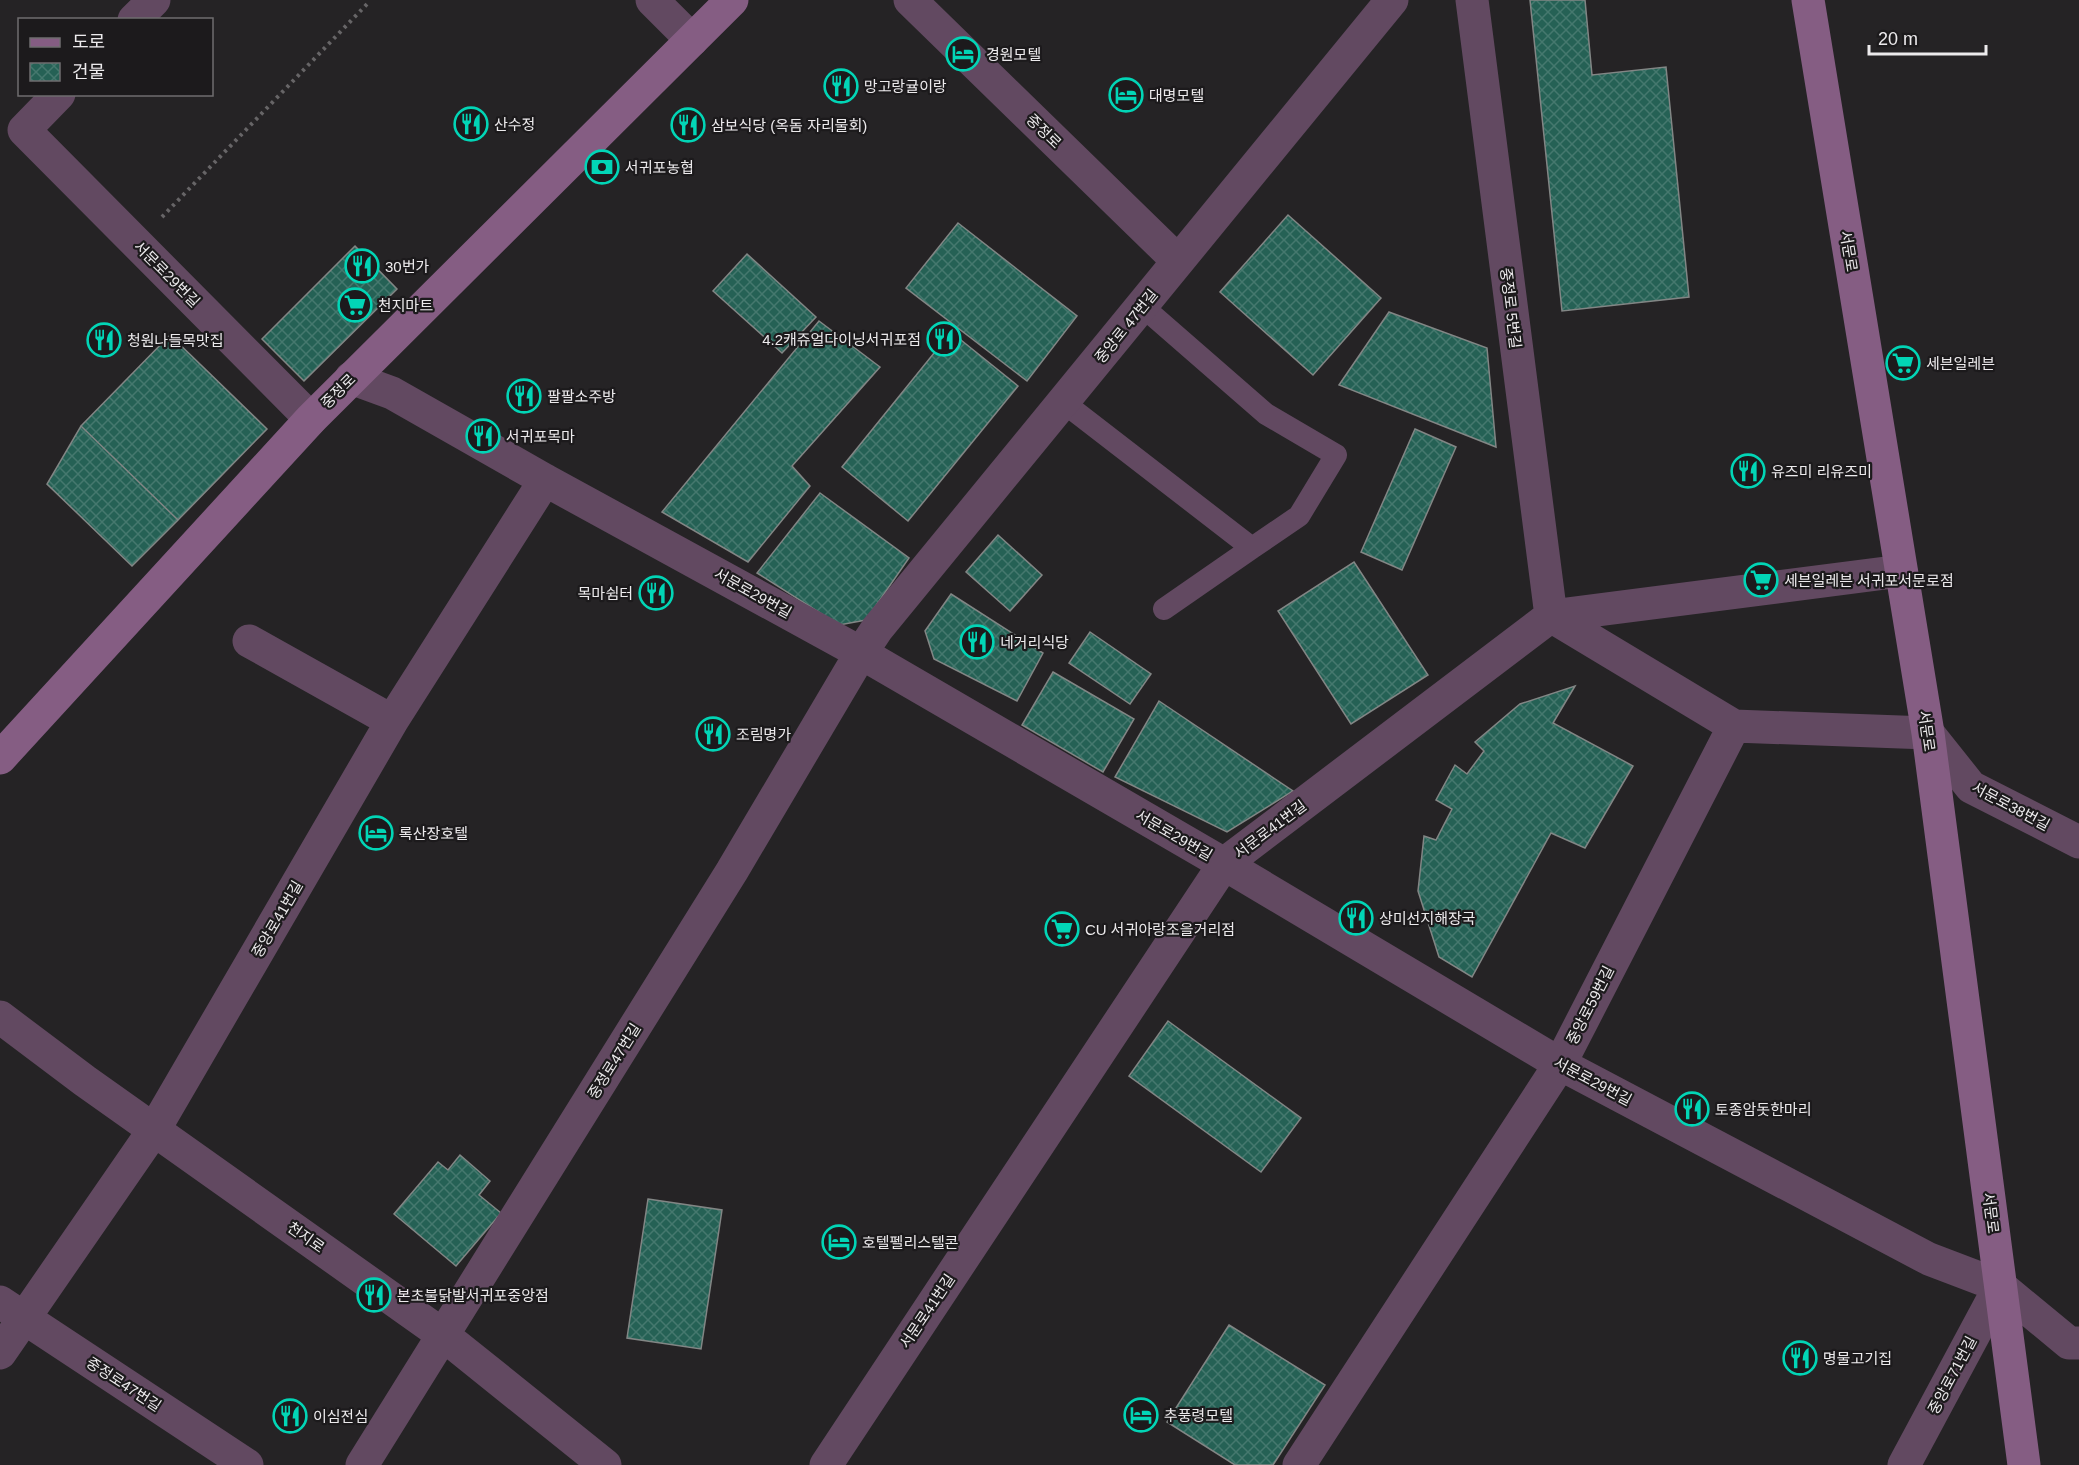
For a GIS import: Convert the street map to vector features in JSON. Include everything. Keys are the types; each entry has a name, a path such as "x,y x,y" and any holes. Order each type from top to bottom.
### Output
{"street":[{"path":"136,18 154,0"},
{"path":"651,0 692,40"},
{"name":"중정로","path":"0,758 311,419 732,0"},
{"name":"중정로","path":"910,0 1178,261"},
{"name":"중앙로 47번길","path":"861,653 877,629 1392,0"},
{"name":"중정로 5번길","path":"1472,0 1551,616"},
{"name":"서문로","path":"1808,0 1928,733 2024,1465"},
{"path":"12,127 56,96"},
{"name":"서문로29번길","path":"12,127 136,243 311,419"},
{"name":"서문로29번길","path":"351,378 392,393 545,480 861,653 1224,864 1560,1064 1929,1259 2000,1286 2069,1343 2079,1343"},
{"name":"중앙로41번길","path":"0,1353 12,1310 154,1130 392,721 545,480"},
{"name":"서문로41번길","path":"826,1465 1224,864 1551,616 1901,571"},
{"path":"1551,616 1734,726 1928,733"},
{"path":"249,641 392,721"},
{"name":"중정로47번길","path":"362,1465 732,871 861,653"},
{"name":"중앙로59번길","path":"1299,1465 1560,1064 1734,726"},
{"name":"서문로38번길","path":"1928,733 1971,787 2079,842"},
{"name":"천지로","path":"0,1017 154,1130 444,1335 605,1465"},
{"name":"중앙로71번길","path":"1904,1465 2000,1286"},
{"name":"중정로47번길","path":"12,1310 248,1465"}],"lane":[{"path":"1142,306 1266,414 1336,455 1299,516 1164,609"},
{"path":"1063,402 1252,548"}],"path":[{"path":"136,243 369,2"}],"building":[{"path":"1530,0 1585,0 1592,75 1666,67 1689,297 1562,311"},
{"path":"1288,215 1381,298 1313,375 1220,292"},
{"path":"958,223 1077,316 1027,381 906,288"},
{"path":"355,246 397,289 304,381 262,339"},
{"path":"747,254 816,317 782,353 713,291"},
{"path":"1389,312 1487,348 1496,447 1339,385"},
{"path":"819,321 880,367 792,466 810,486 748,562 662,512"},
{"path":"951,332 1018,386 908,521 842,467"},
{"path":"170,335 267,429 178,520 81,426"},
{"path":"81,426 178,520 132,566 47,484"},
{"path":"1415,429 1456,447 1402,570 1361,552"},
{"path":"820,493 909,558 866,620 839,625 757,573"},
{"path":"998,535 1042,575 1010,611 966,572"},
{"path":"1354,562 1428,675 1351,724 1278,611"},
{"name":"네거리식당","path":"951,594 1043,653 1017,701 934,659 925,631"},
{"path":"1090,632 1151,674 1130,704 1069,663"},
{"path":"1053,672 1134,719 1103,772 1022,725"},
{"path":"1575,686 1553,723 1633,766 1585,848 1551,833 1472,977 1439,957 1418,891 1424,836 1436,840 1452,809 1436,800 1455,765 1467,774 1484,751 1475,742 1520,704"},
{"path":"1159,701 1293,791 1227,832 1115,777"},
{"path":"1168,1021 1301,1118 1261,1172 1129,1076"},
{"path":"460,1155 490,1181 479,1195 501,1213 456,1266 394,1214 438,1162 448,1170"},
{"path":"648,1199 722,1210 701,1349 627,1338"},
{"path":"1229,1325 1325,1385 1273,1465 1235,1465 1167,1422"}],"place":[{"name":"경원모텔","path":"963,54"},
{"name":"망고랑귤이랑","path":"841,86"},
{"name":"대명모텔","path":"1126,95"},
{"name":"산수정","path":"471,124"},
{"name":"삼보식당 (옥돔 자리물회)","path":"688,125"},
{"name":"서귀포농협","path":"602,167"},
{"name":"30번가","path":"362,266"},
{"name":"천지마트","path":"355,305"},
{"name":"4.2캐쥬얼다이닝서귀포점","path":"944,339"},
{"name":"청원나들목맛집","path":"104,340"},
{"name":"세븐일레븐","path":"1903,363"},
{"name":"팔팔소주방","path":"524,396"},
{"name":"서귀포목마","path":"483,436"},
{"name":"유즈미 리유즈미","path":"1748,471"},
{"name":"세븐일레븐 서귀포서문로점","path":"1761,580"},
{"name":"목마쉼터","path":"656,593"},
{"name":"네거리식당","path":"977,642"},
{"name":"조림명가","path":"713,734"},
{"name":"록산장호텔","path":"376,833"},
{"name":"상미선지해장국","path":"1356,918"},
{"name":"CU 서귀아랑조을거리점","path":"1062,929"},
{"name":"토종암돗한마리","path":"1692,1109"},
{"name":"호텔펠리스텔콘","path":"839,1242"},
{"name":"본초불닭발서귀포중앙점","path":"374,1295"},
{"name":"명물고기집","path":"1800,1358"},
{"name":"추풍령모텔","path":"1141,1415"},
{"name":"이심전심","path":"290,1416"}]}
